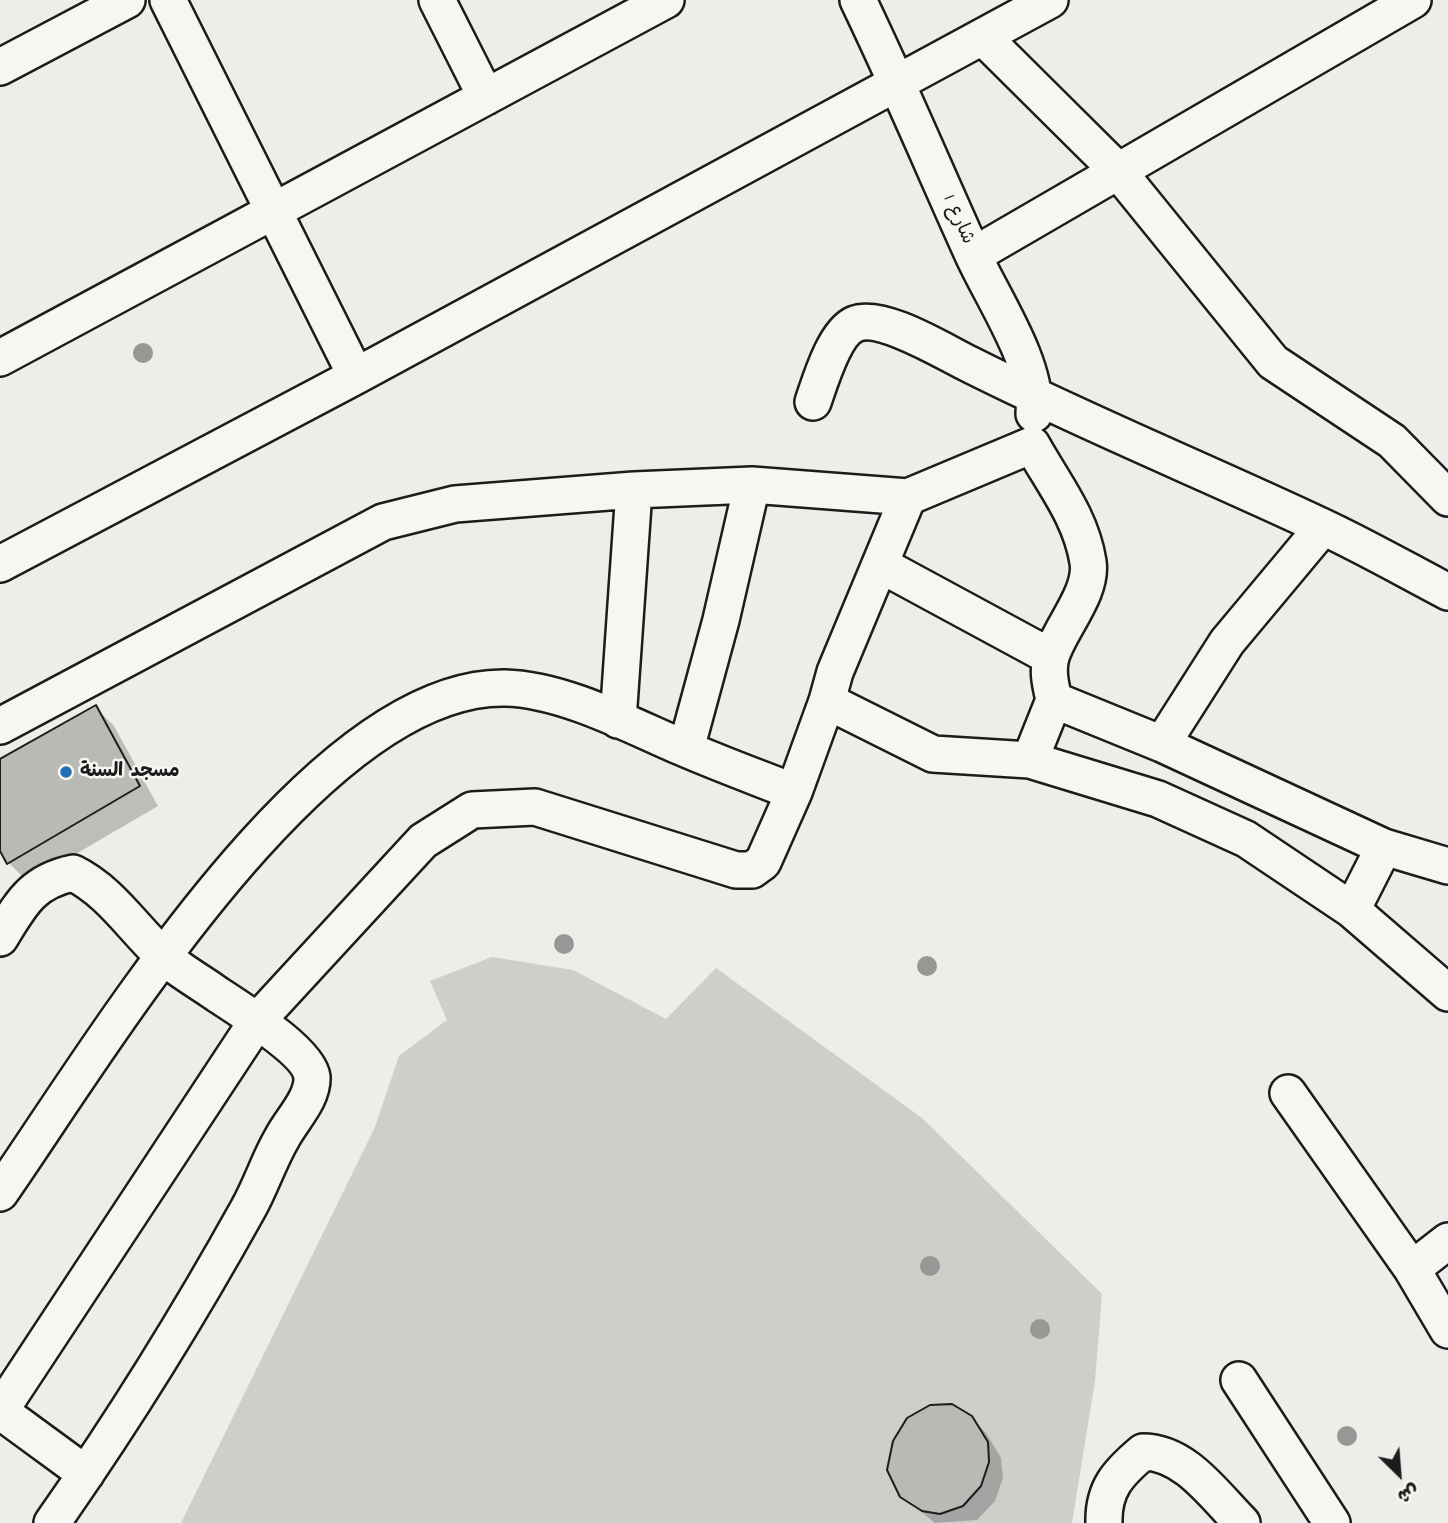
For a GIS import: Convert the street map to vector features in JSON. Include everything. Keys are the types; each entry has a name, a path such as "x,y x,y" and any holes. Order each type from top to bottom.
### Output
{"street":[{"path":"0,67 127,0"},
{"path":"168,0 356,376"},
{"path":"437,0 486,97"},
{"path":"0,358 666,0"},
{"name":"شارع 1","path":"858,0 974,256 1028,367 1035,398 1032,445"},
{"path":"0,564 356,376 1051,0"},
{"path":"974,256 1406,2"},
{"path":"983,37 1118,170 1273,362 1392,441 1448,498"},
{"path":"813,402 829,360 842,336 855,324 872,323 901,331 1035,398 1323,527 1448,592"},
{"path":"0,726 383,522 455,504 634,490 752,485 908,497 1032,445 1074,512 1089,565 1079,600 1051,657 1049,677 1054,701 1030,760"},
{"path":"686,749 721,620 752,485"},
{"path":"618,720 634,490"},
{"path":"86,1474 0,1411 5,1396 257,1021 423,841 472,810 535,807 736,870 752,870 763,862 794,792 835,672 908,497"},
{"path":"1161,744 1227,642 1323,527"},
{"path":"881,565 1051,657"},
{"path":"0,1193 208,895 340,760 403,717 437,699 472,689 509,688 558,698 794,792"},
{"path":"827,701 933,754 1030,760 1158,799 1246,839 1352,910 1448,993"},
{"path":"1054,701 1161,744 1384,847 1448,866"},
{"path":"1352,910 1384,847"},
{"path":"0,938 23,901 49,878 73,873 105,895 163,957 257,1021 310,1068 312,1080 308,1096 281,1139 250,1207 86,1474 51,1523"},
{"path":"1288,1093 1412,1269 1448,1331"},
{"path":"1412,1269 1448,1241"},
{"path":"1239,1380 1332,1523"},
{"path":"1104,1523 1104,1501 1124,1468 1143,1452 1177,1459 1242,1523"}],"shaded area":[{"path":"492,957 573,970 666,1019 716,968 922,1118 1102,1294 1095,1381 1072,1523 181,1523 375,1127 399,1056 447,1020 430,981"}],"building":[{"name":"مسجد السنة","path":"96,705 140,786 7,864 0,851 0,759"},
{"path":"952,1404 972,1416 988,1442 989,1462 981,1486 963,1506 940,1514 922,1511 900,1497 887,1470 893,1441 907,1418 930,1405"}],"place":[{"name":"مسجد السنة","path":"66,772"}]}
